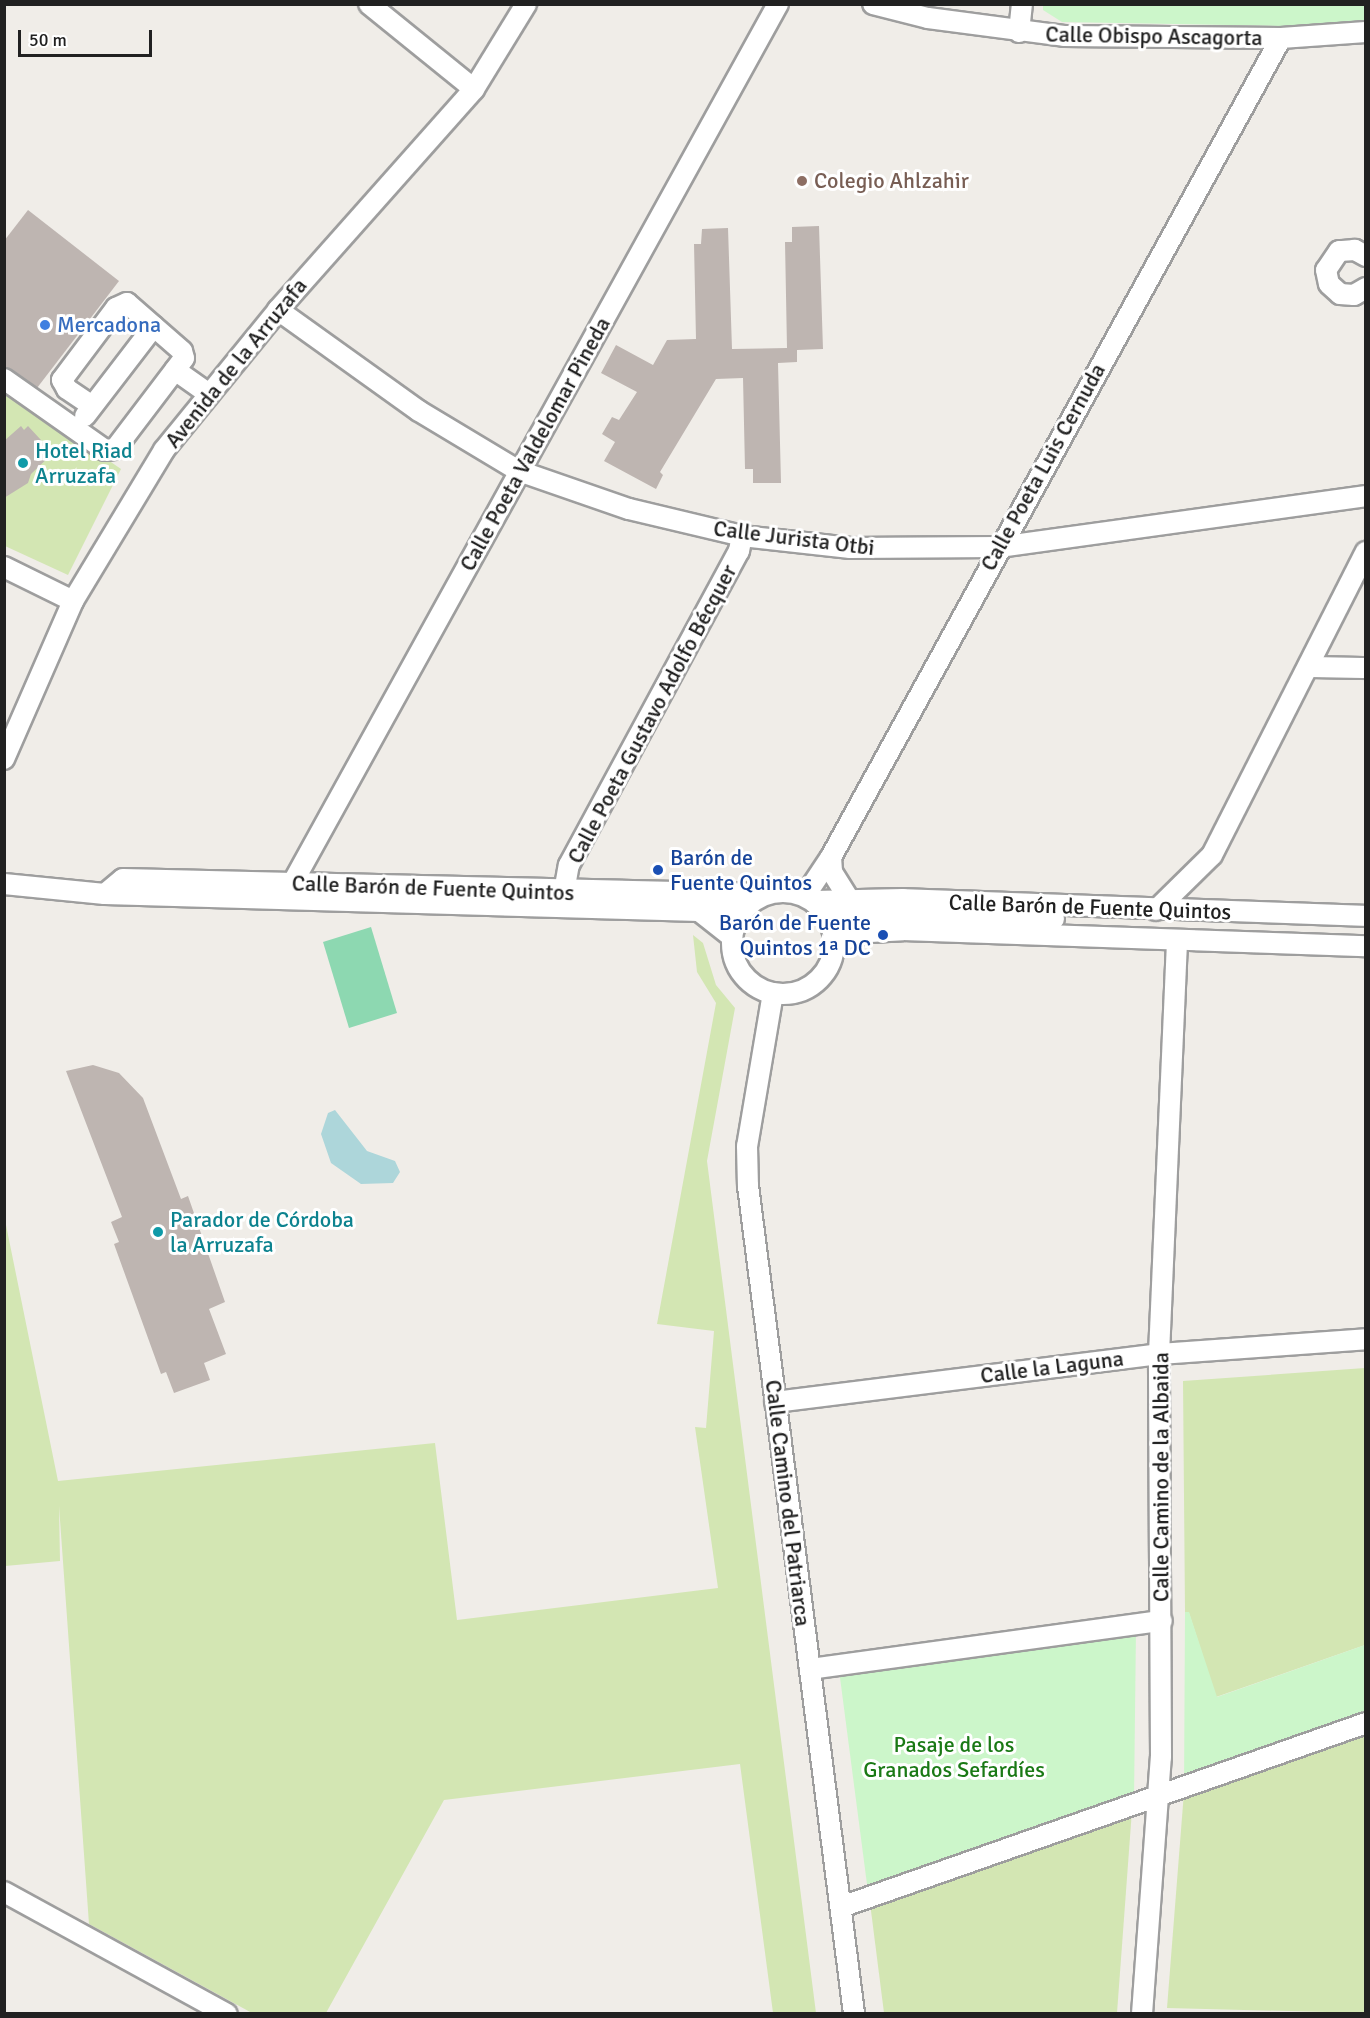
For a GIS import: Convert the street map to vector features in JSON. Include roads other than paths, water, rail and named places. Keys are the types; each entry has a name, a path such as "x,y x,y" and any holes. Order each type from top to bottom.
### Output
{"street":[{"path":"369,4 474,89"},
{"name":"Avenida de la Arruzafa","path":"4,759 73,601 164,450 278,310 474,89 526,4"},
{"name":"Calle Poeta Valdelomar Pineda","path":"292,884 778,4"},
{"name":"Calle Obispo Ascagorta","path":"873,4 928,18 1019,32 1120,39 1281,38 1365,32"},
{"path":"1019,32 1022,4"},
{"name":"Calle Poeta Luis Cernuda","path":"809,899 999,547 1281,38"},
{"path":"1365,256 1355,250 1340,251 1326,270 1329,284 1340,294 1354,295 1365,288"},
{"path":"4,379 105,450 115,449 184,358 182,351 127,303 116,308 62,380 67,389 92,406"},
{"name":"Calle Jurista Otbi","path":"278,310 419,411 519,471 629,509 742,536 861,548 999,547 1365,496"},
{"path":"76,428 154,326"},
{"path":"175,370 209,394"},
{"name":"Calle Poeta Gustavo Adolfo Bécquer","path":"564,892 569,865 739,551 742,536"},
{"path":"1156,910 1212,855 1365,552"},
{"path":"4,567 73,601"},
{"path":"1308,667 1365,668"},
{"path":"831,857 832,872 848,898"},
{"name":"Calle Barón de Fuente Quintos","path":"105,894 123,879 564,892 765,894"},
{"name":"Calle Barón de Fuente Quintos","path":"4,884 105,894 699,911 744,909"},
{"path":"778,891 809,899 828,918 834,942 828,966 813,985 798,992 774,993 751,982 740,970 732,938 744,909 765,894 778,891"},
{"name":"Calle Barón de Fuente Quintos","path":"809,899 848,898 1365,916"},
{"path":"699,911 732,938"},
{"name":"Calle Barón de Fuente Quintos","path":"828,918 885,914 1365,928"},
{"name":"Calle Barón de Fuente Quintos","path":"834,942 870,932 903,930 1365,946"},
{"name":"Calle Camino de la Albaida","path":"1142,2013 1159,1796 1162,1621 1159,1354 1178,940"},
{"name":"Calle Camino del Patriarca","path":"774,993 746,1164 854,2013"},
{"name":"Calle la Laguna","path":"775,1402 1159,1354 1365,1339"},
{"path":"810,1669 1162,1621"},
{"path":"841,1907 1365,1723"},
{"path":"4,1892 227,2013"}],"water":[{"path":"335,1110 367,1151 395,1161 400,1172 393,1183 361,1184 331,1163 321,1134 328,1113"}],"place":[{"name":"Colegio Ahlzahir","path":"802,181"},
{"name":"Mercadona","path":"45,325"},
{"name":"Hotel Riad Arruzafa","path":"23,463"},
{"name":"Barón de Fuente Quintos","path":"658,870"},
{"name":"Barón de Fuente Quintos 1ª DC","path":"883,935"},
{"name":"Parador de Córdoba la Arruzafa","path":"158,1232"}],"park label":[{"name":"Pasaje de los Granados Sefardíes","path":"954,1757"}]}
